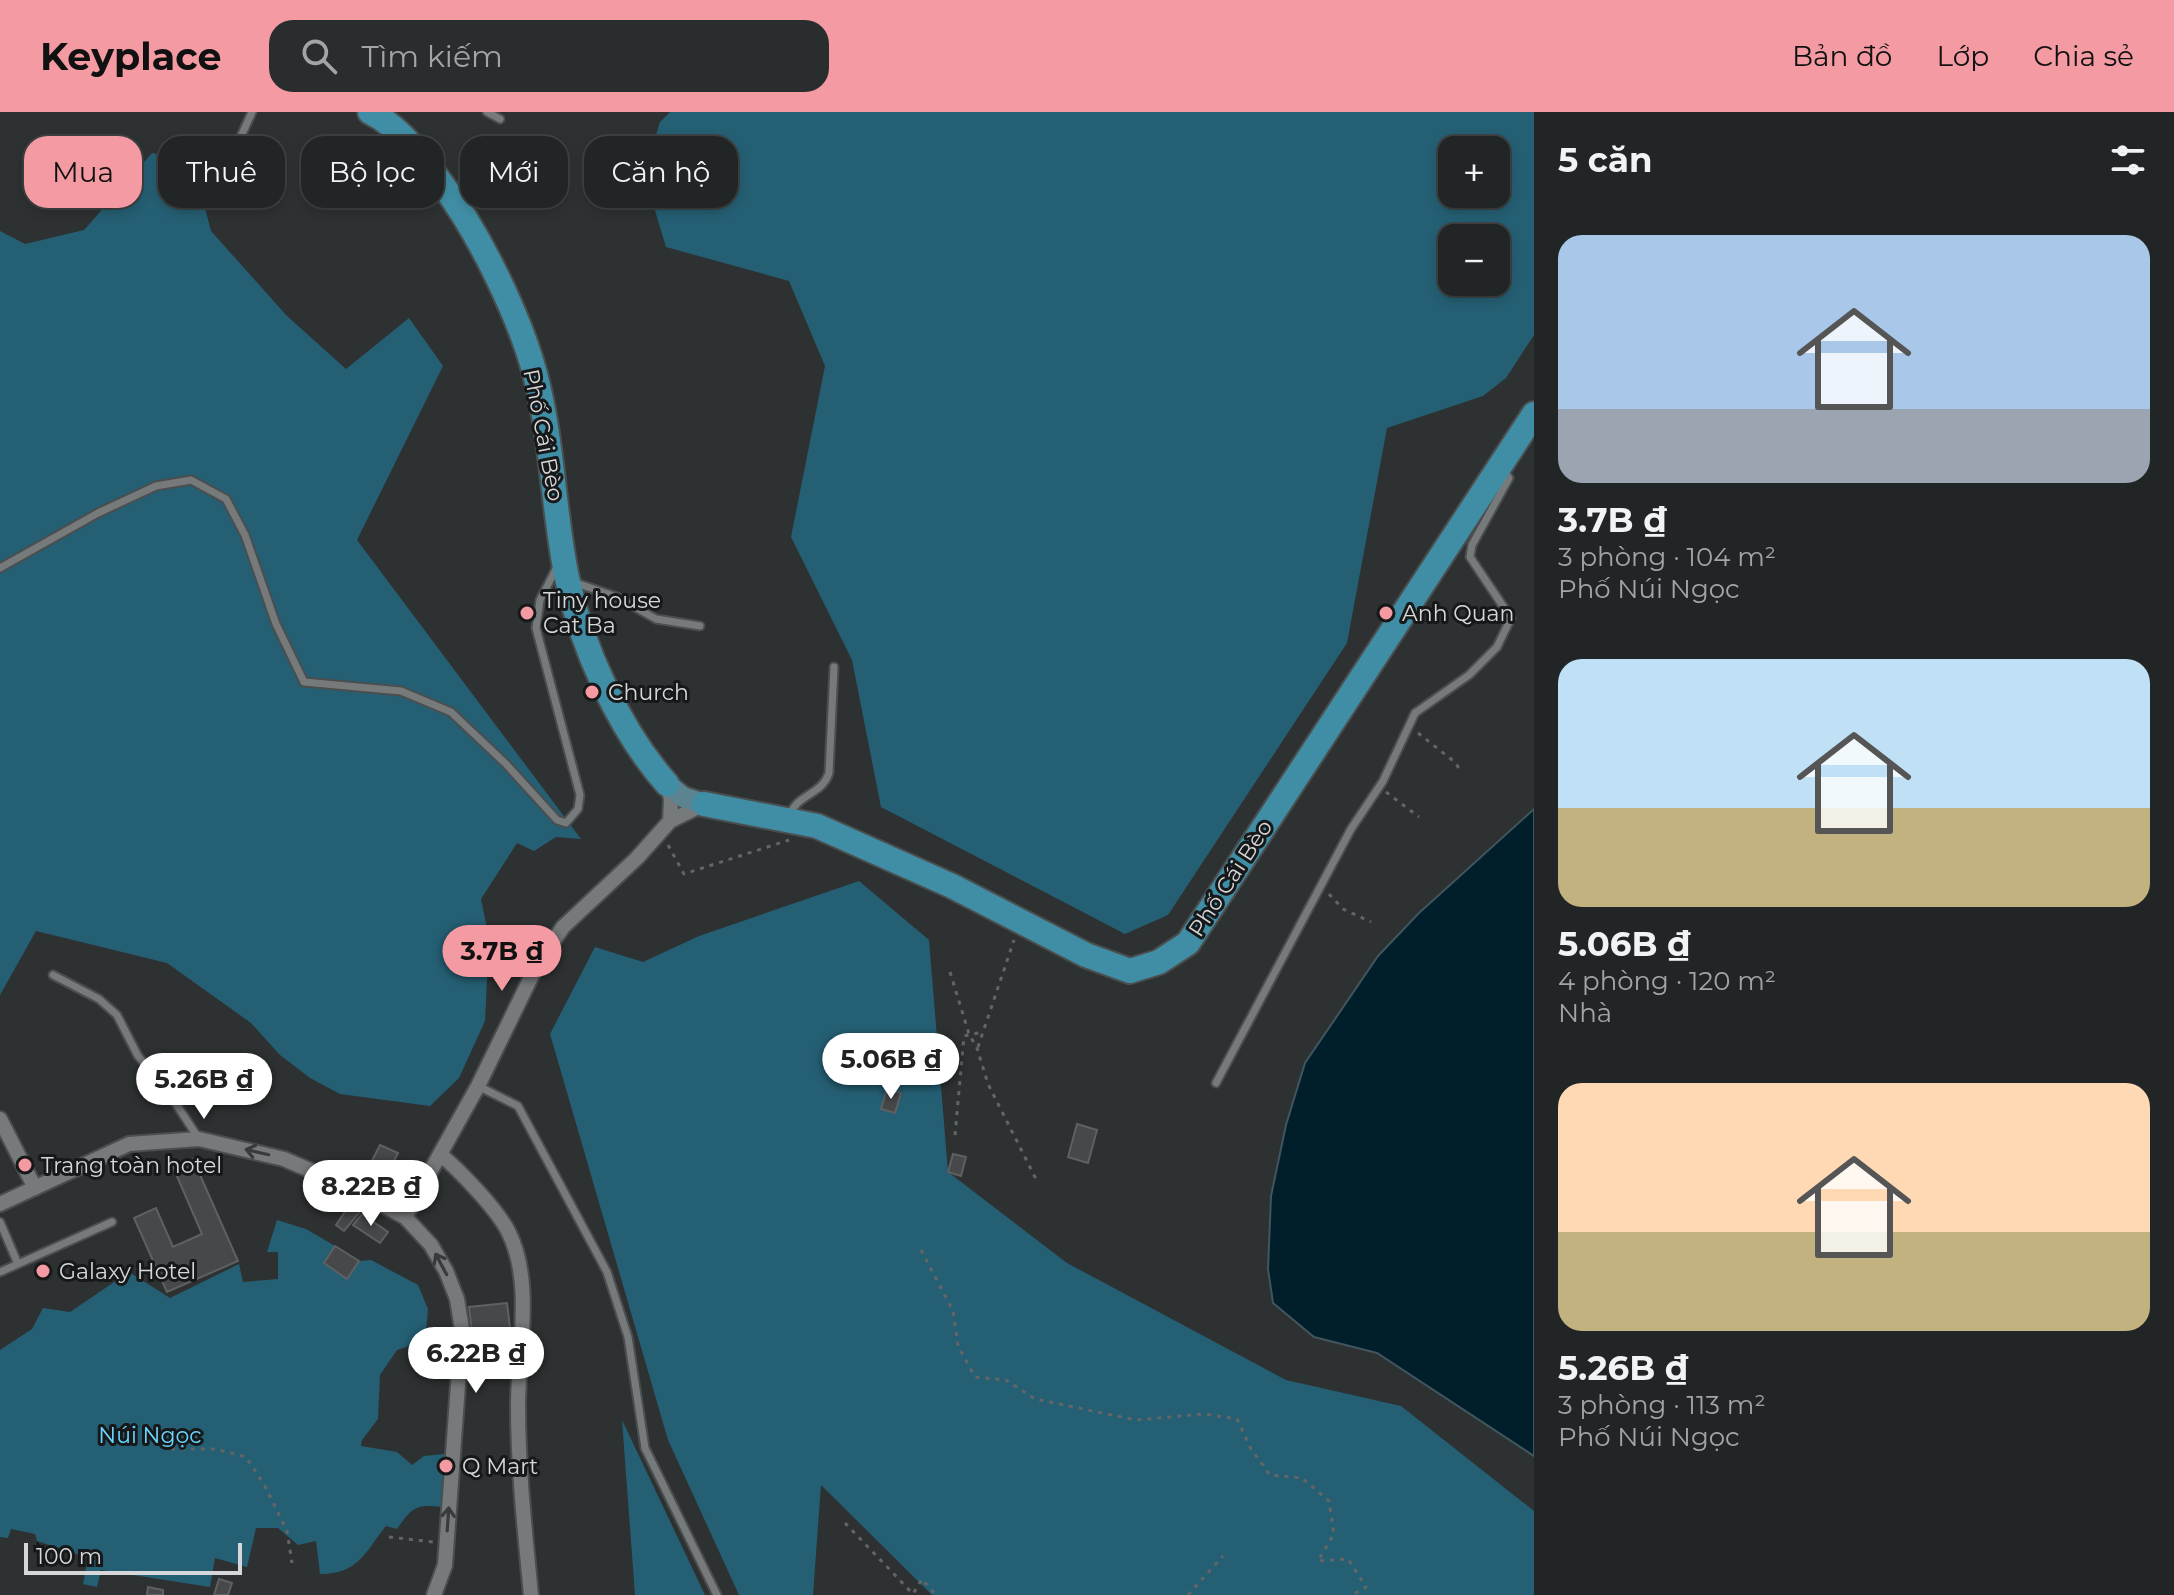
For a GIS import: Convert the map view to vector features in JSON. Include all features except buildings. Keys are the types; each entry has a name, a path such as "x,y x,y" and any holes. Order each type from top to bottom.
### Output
{"main road":[{"name":"Phố Cái Bèo","path":"370,112 382,118 421,155 456,203 513,310 535,373 547,429 566,568 588,645 613,704 667,784 683,797 704,804 817,826 952,886 1086,955 1130,971 1159,962 1188,943 1534,414"}],"street":[{"path":"666,826 671,799 667,784"},
{"path":"405,1217 478,1086 537,965 563,927 637,858 666,826 704,804"},
{"path":"0,1119 35,1188"},
{"path":"0,1204 129,1144 199,1139 284,1159 351,1188 405,1217 431,1245 446,1271 457,1299 462,1329 445,1565 434,1595"},
{"path":"440,1154 462,1173 508,1230 517,1256 523,1289 518,1408 531,1595"}],"lane":[{"path":"241,136 252,112"},
{"path":"487,112 500,119"},
{"path":"1216,1083 1351,829 1379,788 1415,713 1469,675 1497,647 1511,618 1470,557 1472,545 1509,478 1500,465"},
{"path":"0,568 98,513 156,486 191,480 226,499 245,535 276,624 304,682 401,691 451,712 506,764 557,820 566,823 578,809 580,795 536,628 540,600 548,579 566,568 656,619 700,626"},
{"path":"788,821 794,804 823,786 829,773 834,667"},
{"path":"53,975 99,999 117,1015 138,1056 165,1087 199,1139"},
{"path":"478,1086 518,1106 607,1272 628,1337 645,1448 717,1595"},
{"path":"0,1222 18,1264"},
{"path":"0,1272 112,1222"}],"path":[{"path":"1415,731 1456,763 1461,773"},
{"path":"1379,788 1419,817"},
{"path":"666,826 684,874 787,841 817,826"},
{"path":"1323,883 1343,909 1371,922"},
{"path":"977,1048 1021,922"},
{"path":"950,972 988,1084 1037,1181"},
{"path":"955,1135 963,1041 969,1034 983,1032"},
{"path":"921,1250 953,1311 958,1346 975,1377 1006,1380 1035,1399 1136,1420 1204,1414 1237,1419 1251,1449 1270,1475 1302,1478 1329,1501 1334,1534 1318,1561 1348,1559 1366,1587 1352,1595"},
{"path":"134,1434 168,1449 216,1449 246,1457 265,1486 287,1531 292,1563"},
{"path":"845,1523 912,1595 922,1579 936,1595"},
{"path":"389,1537 446,1543"},
{"path":"1188,1595 1223,1556"}],"green space":[{"path":"670,112 1534,112 1534,335 1506,378 1483,396 1387,428 1347,643 1168,915 1125,934 881,807 852,660 791,537 825,366 789,281 666,247 654,208 738,208 738,136 656,136 660,122"},
{"path":"152,153 158,154 158,208 205,208 211,231 287,316 346,369 409,318 443,366 357,540 581,839 556,837 534,851 517,843 481,899 489,938 485,1021 459,1078 430,1106 340,1094 310,1078 280,1055 251,1023 167,963 36,931 0,995 0,231 25,244 84,230 103,208 142,208 142,164"},
{"path":"859,881 929,940 948,1172 1067,1263 1286,1380 1401,1406 1534,1511 1534,1595 932,1595 821,1485 813,1595 739,1595 668,1440 550,1034 595,947 643,962 699,936"},
{"name":"Núi Ngọc","path":"277,1220 306,1229 335,1246 324,1263 347,1278 359,1261 371,1260 418,1285 428,1309 426,1332 412,1345 397,1350 380,1375 378,1419 361,1446 397,1452 412,1465 424,1456 444,1454 447,1467 444,1507 416,1508 397,1529 386,1526 360,1560 333,1573 320,1574 316,1541 298,1545 278,1528 256,1528 247,1567 215,1558 210,1587 101,1570 97,1587 83,1584 88,1558 37,1541 35,1534 11,1529 8,1538 0,1537 0,1350 32,1329 43,1308 70,1312 129,1272 170,1298 239,1264 243,1282 278,1279 278,1252 267,1252"},
{"path":"622,1420 705,1595 635,1595"}],"shaded area":[{"path":"1534,809 1534,1456 1377,1353 1314,1337 1273,1303 1268,1269 1271,1196 1286,1125 1305,1063 1378,956 1419,913"}],"place":[{"name":"Tiny house Cat Ba","path":"527,613"},
{"name":"Anh Quan","path":"1386,613"},
{"name":"Church","path":"592,692"},
{"name":"Trang toàn hotel","path":"25,1165"},
{"name":"Galaxy Hotel","path":"43,1271"},
{"name":"Q Mart","path":"446,1466"}]}
